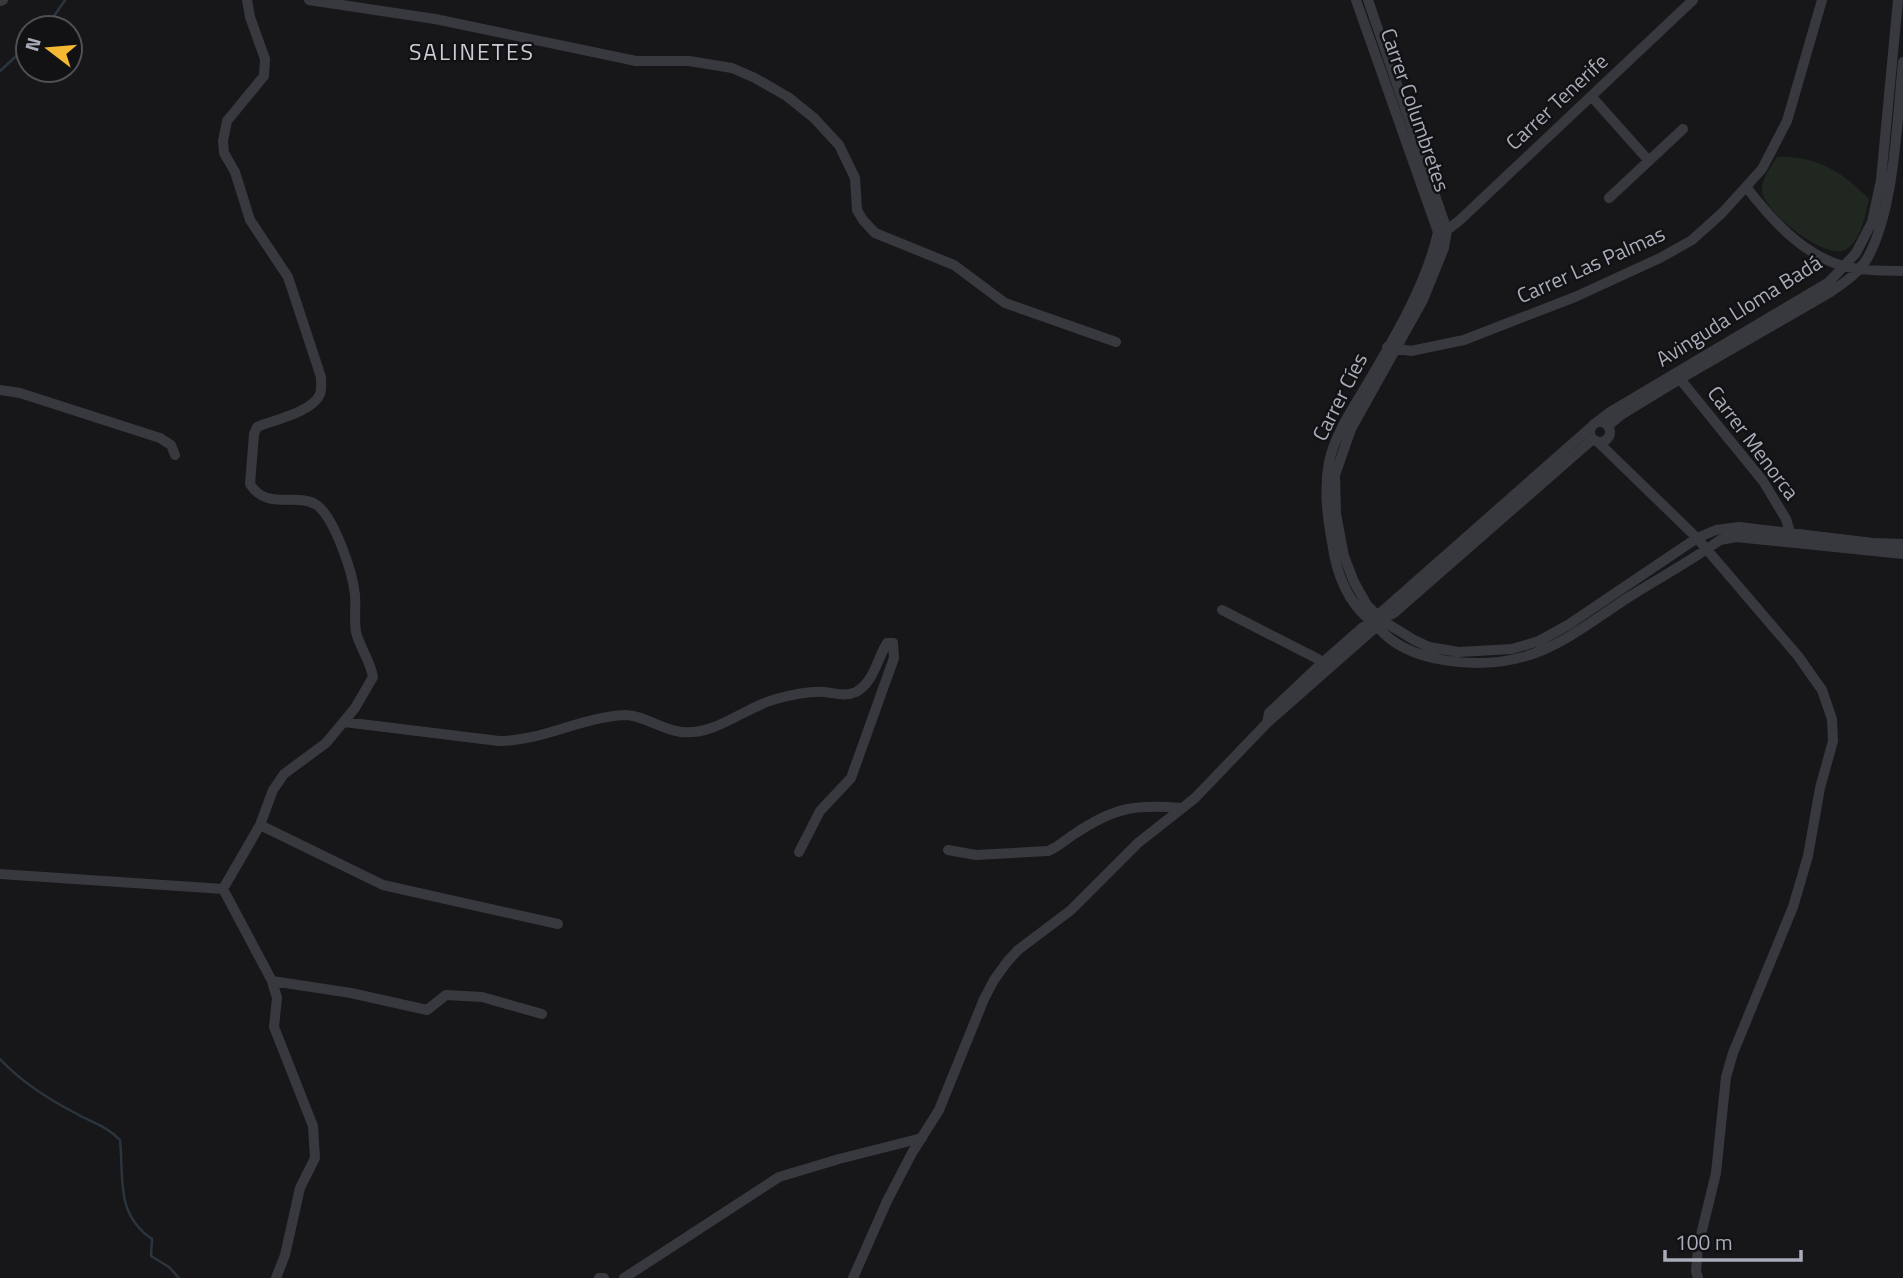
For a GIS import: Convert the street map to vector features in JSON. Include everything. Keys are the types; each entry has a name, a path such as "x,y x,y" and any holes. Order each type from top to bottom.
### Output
{"street":[{"path":"223,890 260,825 273,790 284,774 326,743 344,722 373,677 357,635 354,590 333,528 318,506 304,499 278,501 264,496 250,484 254,433 257,427 309,407 320,396 321,377 288,277 250,220 235,172 224,153 223,141 227,121 264,76 265,59 247,0"},
{"path":"309,0 346,2 636,61 689,61 732,68 755,78 797,104 839,145 855,178 857,210 876,233 954,265 1005,303 1115,342"},
{"name":"Carrer Columbretes","path":"1356,0 1443,231"},
{"name":"Carrer Columbretes","path":"1368,0 1443,231"},
{"name":"Carrer Tenerife","path":"1443,231 1592,97 1693,0"},
{"name":"Carrer Las Palmas","path":"1392,348 1411,351 1464,340 1613,280 1692,240 1762,169 1787,121 1822,0"},
{"name":"Avinguda Lloma Badá","path":"853,1278 887,1200 939,1110 984,999 994,980 1018,950 1065,916 1138,843 1182,808 1269,722 1269,713 1326,666 1363,627 1394,613 1595,433 1610,412 1829,282 1845,267 1856,253 1872,222 1881,180 1898,0"},
{"name":"Avinguda Lloma Badá","path":"1595,433 1606,440 1609,430 1621,415 1829,293 1849,279 1868,258 1882,225 1889,192 1903,62"},
{"path":"1592,97 1649,161"},
{"path":"1609,198 1683,129"},
{"path":"1746,188 1772,221 1828,260 1845,267 1903,271"},
{"name":"Carrer Cíes","path":"1443,231 1444,248 1436,270 1351,429 1335,475 1336,514 1344,556 1354,582 1387,635 1420,655 1438,659 1489,662 1522,657 1564,638 1720,540 1736,537 1903,554"},
{"name":"Carrer Menorca","path":"1680,380 1763,481 1786,519 1790,533"},
{"path":"0,390 160,438 170,445 175,455"},
{"path":"1620,463 1609,430 1603,422 1595,433 1620,463 1697,538 1798,656 1822,690 1832,719 1833,741 1820,788 1808,856 1793,907 1732,1053 1716,1173 1698,1247 1698,1278"},
{"name":"Carrer Cíes","path":"1377,621 1429,647 1460,652 1512,649 1539,641 1568,625 1697,538 1716,530 1739,527 1903,544"},
{"path":"1223,610 1326,666"},
{"path":"344,722 499,741 522,741 578,724 626,715 683,733 735,719 758,705 775,699 811,693 853,693 864,687 887,643 893,643 894,658 851,778 820,811 799,852"},
{"path":"948,850 976,855 1048,851 1058,848 1091,824 1129,807 1149,805 1182,808"},
{"path":"260,825 383,885 558,924"},
{"path":"0,874 223,890"},
{"path":"223,890 272,981 277,998 274,1027 313,1126 315,1158 300,1188 285,1255 276,1278"},
{"path":"272,981 351,993 427,1010 446,995 482,996 542,1014"},
{"path":"624,1278 779,1177 922,1138"}],"shaded area":[{"path":"1777,157 1804,159 1828,167 1869,199 1859,233 1847,249 1838,251 1813,243 1774,212 1762,192 1766,174"}],"waterway":[{"path":"56,14 65,0"},
{"path":"0,71 14,58"},
{"path":"0,1059 36,1090 105,1128 120,1140 122,1181 127,1207 140,1229 152,1239 151,1256 169,1267 179,1278"}],"district":[{"name":"SALINETES","path":"472,52"}]}
